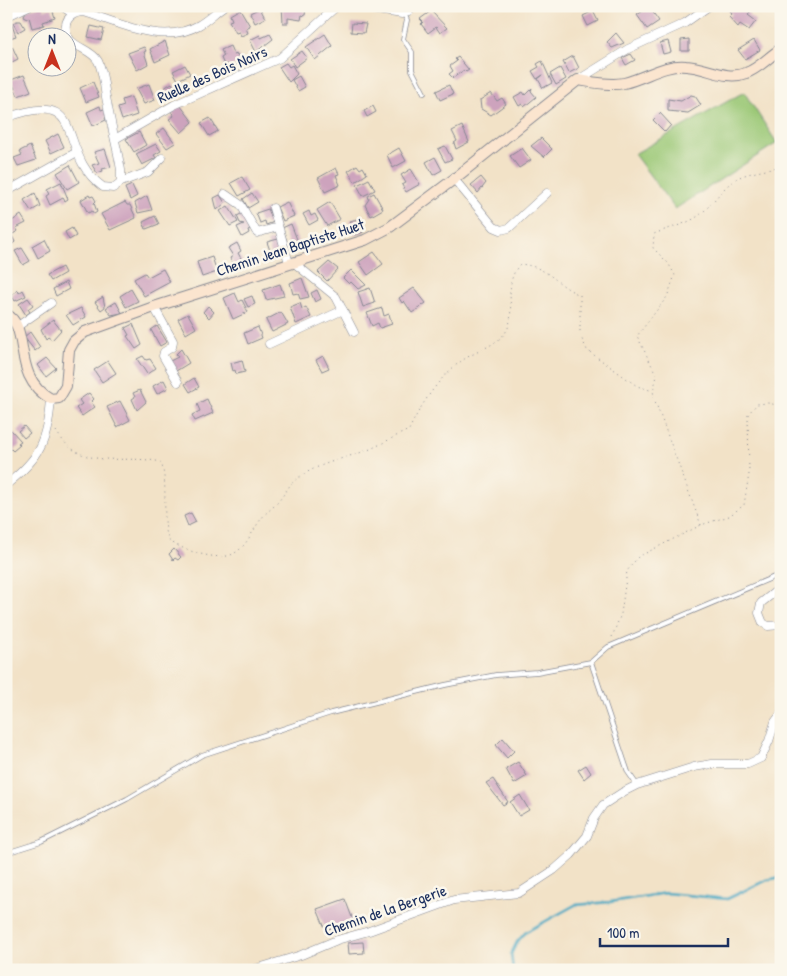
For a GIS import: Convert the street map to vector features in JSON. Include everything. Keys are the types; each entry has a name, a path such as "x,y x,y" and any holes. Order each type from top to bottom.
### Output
{"street":[{"path":"6,18 29,6"},
{"path":"62,6 73,14 84,12 157,34 179,33 199,25 224,6"},
{"name":"Ruelle des Bois Noirs","path":"115,139 174,105 280,58 337,6"},
{"path":"352,6 404,14 409,12 412,6"},
{"path":"578,80 628,49 684,23 709,6"},
{"path":"73,14 66,25 68,37 71,42 94,55 98,61 115,139 121,182"},
{"path":"578,80 617,84 658,69 685,65 724,75 740,75 754,70 781,49"},
{"name":"Chemin Jean Baptiste Huet","path":"51,399 59,398 64,391 67,358 79,336 99,326 154,307 365,240 390,227 454,179 578,80"},
{"path":"6,118 33,109 53,110 64,119 76,152 91,178 103,187 113,188 121,182 148,172 162,158"},
{"path":"6,192 76,152"},
{"path":"454,179 494,228 501,230 510,228 547,194"},
{"path":"226,194 241,205 257,233 278,228"},
{"path":"273,208 278,228 291,262 332,294 343,310 354,332"},
{"path":"18,326 51,303"},
{"path":"154,307 173,341 172,347 164,352 163,356 178,382"},
{"path":"269,344 343,310"},
{"path":"6,314 18,326 21,353 28,376 34,386 51,399 50,422 39,453 25,470 6,485"},
{"path":"781,587 761,603 759,613 763,623 768,626 781,625"},
{"name":"Chemin de la Bergerie","path":"252,970 301,955 337,940 369,931 454,900 519,893 554,870 571,854 587,836 594,818 603,805 637,785 694,767 712,764 748,764 761,758 775,722 781,714"}],"lane":[{"path":"404,14 407,20 403,39 412,52 412,70 424,93"},
{"path":"6,853 42,842 127,799 202,755 331,713 453,683 496,675 537,672 591,662 608,648 774,578 781,578"},
{"path":"591,662 628,772 637,785"}],"path":[{"path":"701,525 652,392 657,376 637,336 667,297 675,275 668,263 652,248 654,234 692,220 704,212 722,189 738,178 769,171 781,166"},
{"path":"50,422 65,446 83,456 126,461 150,460 161,462 165,476 164,525 168,540 181,549 221,556 232,554 244,546 261,519 278,502 285,489 296,479 325,464 368,450 409,430 420,410 449,373 460,362 497,340 506,332 510,311 511,274 520,264 536,265 550,274 564,288 580,295 580,335 587,350 637,386 652,392"},
{"path":"608,648 621,614 627,571 638,557 701,525 729,516 744,505 749,474 748,414 756,404 768,403 781,406"}],"green space":[{"path":"744,92 777,143 675,209 634,154"}],"building":[{"path":"43,6 44,10 52,8 55,18 43,22 44,25 32,28 29,17 26,19 24,15 28,9"},
{"path":"282,6 306,6 305,16 302,15 301,20 288,18 288,23 283,23"},
{"path":"730,6 745,6 750,12 748,15 756,21 749,30 740,24 738,27 729,17 732,14 727,8"},
{"path":"649,7 659,21 647,29 637,15"},
{"path":"260,8 265,18 255,23 250,13"},
{"path":"240,9 250,26 246,28 248,33 241,36 239,32 236,33 229,21 232,20 230,15"},
{"path":"431,11 447,28 440,33 436,27 428,33 421,24 423,22 420,19"},
{"path":"593,11 598,21 588,26 583,16"},
{"path":"21,21 25,28 18,32 13,23"},
{"path":"11,23 16,36 7,39 6,25"},
{"path":"352,23 366,24 364,33 351,32"},
{"path":"91,26 104,29 101,40 88,37"},
{"path":"616,33 624,43 612,48 607,42"},
{"path":"270,34 273,39 256,52 250,40 260,35 261,38"},
{"path":"325,34 332,46 315,60 306,47"},
{"path":"689,39 689,51 681,51 681,40"},
{"path":"754,40 760,50 745,59 738,50"},
{"path":"165,41 170,55 155,62 150,49"},
{"path":"668,41 671,52 663,54 660,43"},
{"path":"12,46 18,59 6,65 6,49"},
{"path":"230,46 234,55 237,54 241,62 229,67 227,64 224,65 221,58 224,56 221,50"},
{"path":"144,47 148,64 137,70 128,53"},
{"path":"302,51 307,58 295,67 290,59"},
{"path":"631,54 635,60 626,65 622,58"},
{"path":"573,56 579,68 569,73 563,62"},
{"path":"458,57 469,70 466,72 464,70 453,78 449,74 453,71 450,66 457,61 455,59"},
{"path":"542,61 552,83 543,88 538,79 543,75 537,79 532,71 539,67 537,64"},
{"path":"286,63 289,67 292,65 297,74 289,82 279,67"},
{"path":"185,65 190,74 178,80 173,71"},
{"path":"560,68 566,79 556,85 550,74"},
{"path":"24,75 31,91 18,96 11,80"},
{"path":"299,76 305,87 298,91 292,80"},
{"path":"93,82 99,97 86,102 80,88"},
{"path":"172,83 178,92 170,98 164,88"},
{"path":"149,84 155,100 144,104 136,89"},
{"path":"449,85 453,94 440,100 436,91"},
{"path":"532,88 531,91 536,97 524,107 522,104 519,106 514,97 523,92 525,95"},
{"path":"491,93 497,101 502,98 506,104 491,115 481,109 480,100"},
{"path":"691,95 695,96 701,105 688,113 668,111 668,99 681,101"},
{"path":"131,97 137,115 122,120 118,108 124,106 122,100"},
{"path":"180,105 193,122 181,133 169,119 174,116 171,111"},
{"path":"100,106 101,110 104,109 108,116 105,118 106,120 93,126 87,112"},
{"path":"373,106 376,112 367,117 364,111"},
{"path":"660,113 671,125 665,132 653,120"},
{"path":"210,118 218,131 209,136 201,123"},
{"path":"462,126 469,142 456,149 454,143 457,141 452,131"},
{"path":"164,128 175,143 167,148 156,134"},
{"path":"139,132 146,145 134,152 126,139"},
{"path":"58,134 64,147 51,153 45,141"},
{"path":"541,138 552,149 544,157 531,146"},
{"path":"156,144 161,151 154,155 156,158 142,165 136,154"},
{"path":"30,146 36,160 18,166 14,158 22,155 20,151"},
{"path":"445,146 452,159 445,162 438,149"},
{"path":"399,148 406,161 393,168 387,155"},
{"path":"522,148 531,160 519,168 510,156"},
{"path":"105,149 111,167 102,169 103,171 97,173 92,165 99,163 94,152"},
{"path":"435,157 442,170 433,175 426,162"},
{"path":"70,165 79,182 67,189 57,173"},
{"path":"357,165 360,169 363,167 367,174 355,182 348,171"},
{"path":"336,168 339,174 336,175 340,185 325,192 318,178"},
{"path":"411,169 420,184 406,192 402,185 406,183 401,175"},
{"path":"242,177 250,190 239,196 231,183"},
{"path":"481,177 486,183 478,193 471,185"},
{"path":"369,179 375,190 363,196 357,185"},
{"path":"61,182 68,199 65,201 63,198 50,205 46,196 49,194 47,189"},
{"path":"132,185 137,196 130,200 125,188"},
{"path":"35,193 40,206 31,211 24,200"},
{"path":"252,193 258,202 248,208 243,199"},
{"path":"374,193 383,209 371,216 365,205 369,199 368,196"},
{"path":"89,195 90,197 93,196 96,201 94,203 97,212 94,214 92,211 88,213 81,200"},
{"path":"220,195 225,203 217,210 214,198"},
{"path":"147,196 152,210 138,213 135,203"},
{"path":"125,202 127,205 130,205 136,218 110,230 101,214"},
{"path":"287,202 294,216 283,221 277,207"},
{"path":"330,202 340,219 327,226 317,210"},
{"path":"228,206 238,222 230,226 220,211"},
{"path":"268,209 274,222 266,225 265,221 260,223 256,213"},
{"path":"309,211 311,216 315,214 318,220 309,225 303,214"},
{"path":"243,213 250,229 248,230 249,233 242,237 237,227 244,224 240,223 237,216"},
{"path":"21,215 26,223 16,228 18,231 11,235 6,225"},
{"path":"155,216 159,224 146,229 143,222"},
{"path":"360,218 364,232 354,235 350,221"},
{"path":"291,224 298,242 289,246 282,228"},
{"path":"72,228 76,236 69,240 65,232"},
{"path":"12,236 15,242 6,249 6,238"},
{"path":"44,239 50,251 38,258 32,246"},
{"path":"278,239 282,250 278,251 279,254 272,256 267,242"},
{"path":"237,243 241,251 238,253 244,264 236,269 230,258 233,256 228,248"},
{"path":"22,248 30,261 23,265 15,251"},
{"path":"374,252 383,264 368,275 359,262"},
{"path":"212,257 217,272 202,277 197,262"},
{"path":"329,262 338,269 327,281 318,272"},
{"path":"62,267 65,273 51,281 47,275"},
{"path":"163,269 170,282 144,296 134,279 145,273 148,277"},
{"path":"351,270 366,285 358,289 351,282 349,284 343,278"},
{"path":"302,278 309,297 300,299 298,293 293,294 290,283"},
{"path":"66,282 69,289 56,296 53,289"},
{"path":"280,284 284,296 266,300 263,290"},
{"path":"370,288 375,303 363,307 358,292"},
{"path":"414,288 426,303 412,313 404,301 402,303 399,298"},
{"path":"131,289 138,301 126,307 120,296"},
{"path":"18,290 19,293 23,290 26,296 15,301 11,295"},
{"path":"317,290 321,299 315,302 311,293"},
{"path":"235,293 239,302 242,300 248,312 233,319 224,298"},
{"path":"252,296 255,304 248,307 244,299"},
{"path":"103,297 105,307 101,310 95,302"},
{"path":"28,298 33,305 28,309 30,312 26,315 19,304"},
{"path":"116,302 122,313 111,315 106,308"},
{"path":"300,303 302,309 306,307 311,317 296,324 290,307"},
{"path":"208,306 214,312 209,318 203,312"},
{"path":"81,308 86,317 73,325 66,315"},
{"path":"382,308 384,316 389,314 392,324 380,328 378,323 372,326 367,313"},
{"path":"281,312 288,324 272,332 266,320"},
{"path":"188,314 196,328 186,334 178,319"},
{"path":"53,320 61,330 52,340 48,337 46,339 41,329"},
{"path":"133,324 142,345 136,349 127,336 129,335 125,328"},
{"path":"157,326 167,342 160,346 151,330"},
{"path":"258,327 262,338 248,344 244,333"},
{"path":"30,332 40,347 35,351 24,337"},
{"path":"181,349 189,363 176,371 170,361 178,357 176,354"},
{"path":"143,356 146,360 150,359 156,368 147,374 137,359"},
{"path":"323,356 329,368 322,371 316,360"},
{"path":"47,358 56,368 46,376 38,365"},
{"path":"242,360 245,372 236,374 231,363"},
{"path":"108,361 116,373 102,382 94,370"},
{"path":"194,378 199,387 190,392 185,384"},
{"path":"164,380 168,388 157,394 153,386"},
{"path":"140,390 146,402 137,410 132,399 135,397 133,393"},
{"path":"89,393 94,399 91,402 95,407 82,416 76,408 82,404 79,400"},
{"path":"207,399 213,413 195,421 192,415 200,411 197,404"},
{"path":"120,401 130,420 117,427 107,407"},
{"path":"24,426 30,433 24,438 18,431"},
{"path":"11,430 21,441 18,443 20,445 13,451 6,444 9,439 6,435"},
{"path":"191,513 196,522 188,526 184,516"},
{"path":"174,549 181,557 178,560 175,558 173,560 169,554"},
{"path":"503,738 514,751 507,758 496,745"},
{"path":"518,762 527,776 514,784 506,769"},
{"path":"586,765 591,773 584,779 578,770"},
{"path":"493,779 508,802 503,805 486,783"},
{"path":"520,795 529,810 519,816 510,802"},
{"path":"345,899 353,920 329,929 325,928 317,909"},
{"path":"363,942 364,953 349,954 348,943"}],"waterway":[{"path":"513,970 511,954 517,942 526,932 575,905 610,902 666,893 727,899 767,880 781,877"}]}
